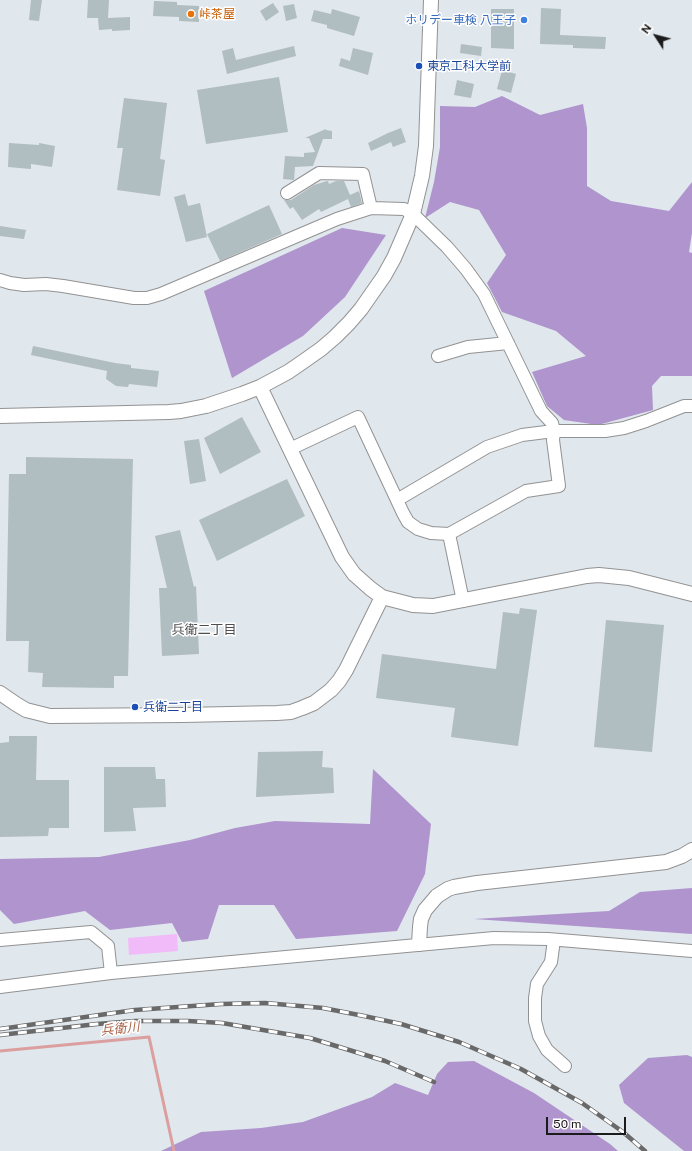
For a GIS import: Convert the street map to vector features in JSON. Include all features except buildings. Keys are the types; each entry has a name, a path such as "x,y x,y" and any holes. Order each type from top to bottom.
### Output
{"street":[{"path":"0,416 181,411 219,402 260,387 288,372 321,349 349,323 372,295 384,276 394,258 413,214 422,176 426,146 431,0"},
{"path":"287,193 319,173 363,174 371,208"},
{"path":"0,280 24,285 46,284 134,298 147,298 161,294 337,219 371,208 404,209 413,214 447,247 466,269 484,294 542,411 552,423 559,486 526,491 449,534 431,533 418,529 408,522 358,417 290,449"},
{"path":"438,356 468,347 508,343"},
{"path":"260,387 342,557 354,574 382,597 422,607 433,606 587,576 629,578 692,594"},
{"path":"397,500 487,447 522,435 554,431 605,431 618,429 646,421 684,406 692,406"},
{"path":"449,534 463,601"},
{"path":"0,693 26,710 50,716 183,715 291,712 314,703 331,690 339,681 346,670 382,597"},
{"path":"419,944 421,919 425,910 437,896 448,889 477,883 666,862 682,856 692,850"},
{"path":"0,940 91,932 108,946 111,973"},
{"path":"0,987 111,973 494,938 548,939 692,951"},
{"path":"554,940 551,962 537,984 535,998 535,1021 539,1036 547,1050 565,1066"}],"shaded area":[{"path":"502,96 540,115 583,104 587,128 587,186 611,201 669,211 692,182 692,233 689,252 692,253 692,376 661,376 652,386 653,410 598,425 564,420 547,406 532,372 586,356 556,331 502,312 487,283 506,255 479,210 450,202 425,218 434,182 440,147 440,106 475,107"},
{"path":"342,228 386,235 345,297 303,336 232,378 204,291"},
{"path":"373,769 431,824 425,874 397,931 296,939 274,905 219,905 208,939 182,942 172,923 110,930 85,911 14,924 0,910 0,859 99,857 190,840 235,828 275,821 370,824"},
{"path":"692,888 692,934 474,919 609,911 640,892"},
{"path":"177,934 178,951 129,955 128,938"},
{"path":"687,1055 692,1057 692,1151 684,1151 624,1103 619,1085 648,1058"},
{"path":"474,1061 534,1093 610,1144 618,1151 161,1151 201,1132 261,1128 303,1122 372,1097 395,1083 428,1095 437,1074 448,1062"}],"waterway":[{"name":"兵衛川","path":"0,1051 149,1037 174,1151"}],"railway":[{"path":"0,1029 135,1010 221,1004 265,1003 323,1008 401,1024 459,1042 521,1069 582,1103 623,1132 645,1151"},
{"path":"0,1035 135,1021 188,1021 222,1023 310,1038 385,1061 434,1082"}],"place":[{"name":"峠茶屋","path":"191,14"},
{"name":"ホリデー車検 八王子","path":"524,20"},
{"name":"東京工科大学前","path":"419,66"},
{"name":"兵衛二丁目","path":"135,707"}],"district":[{"name":"兵衛二丁目","path":"204,630"}]}
